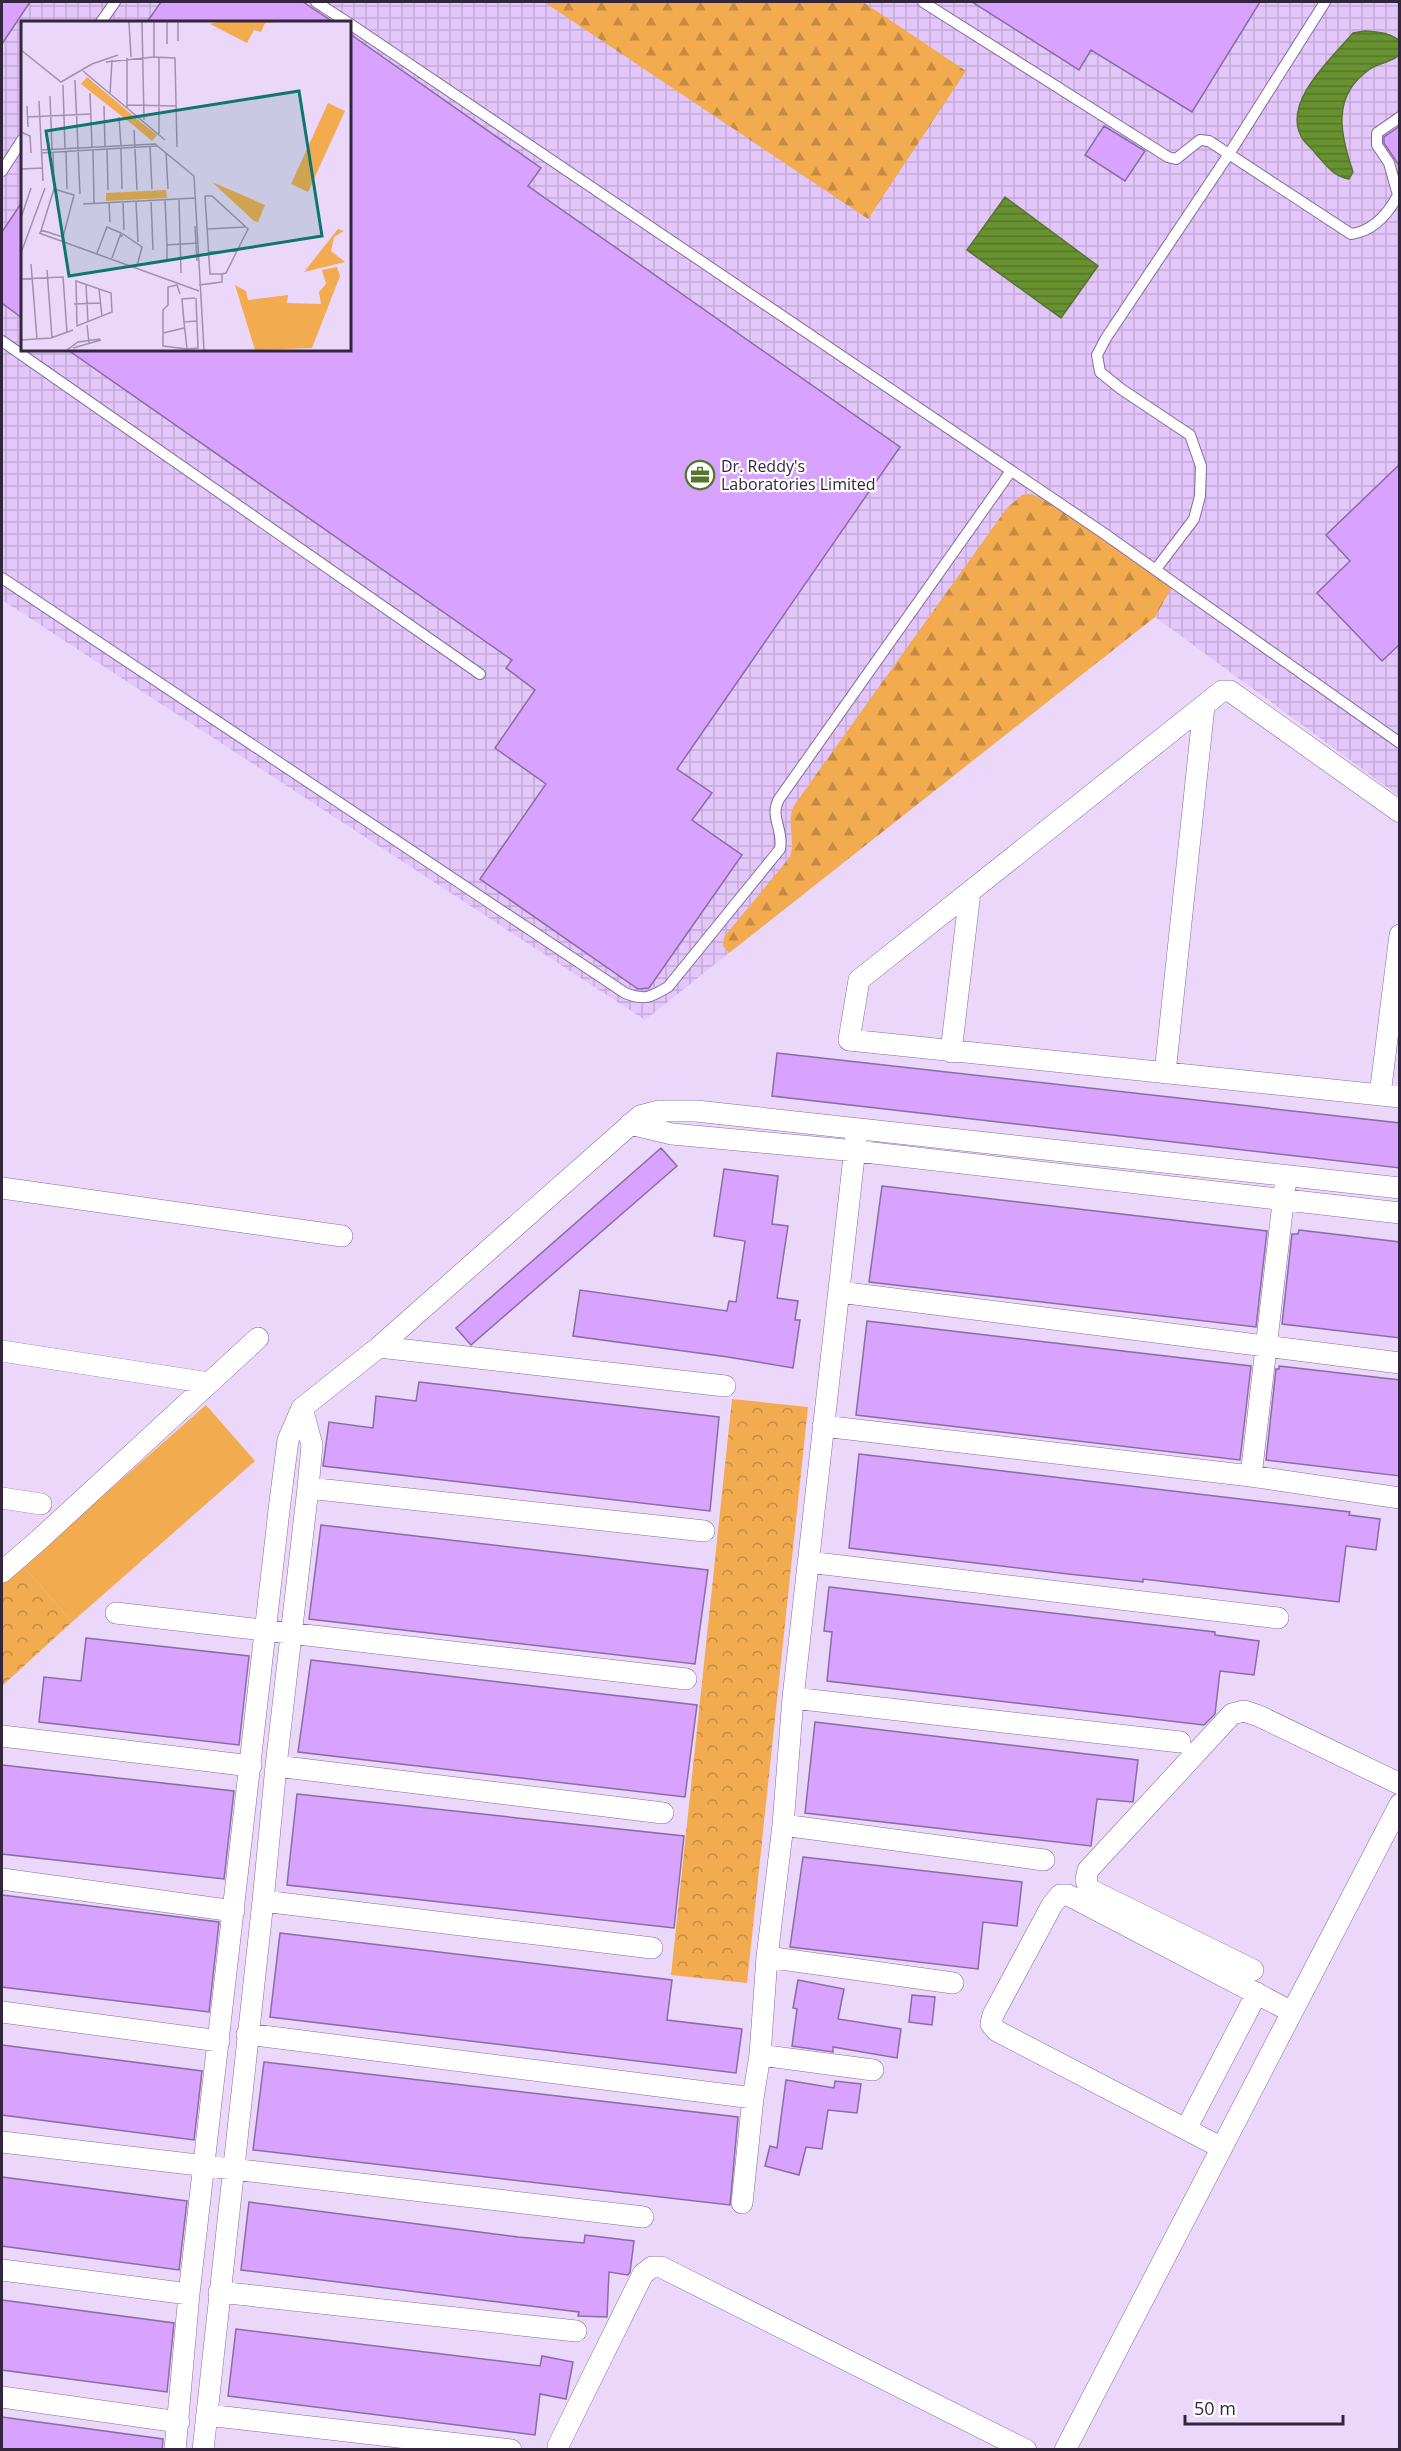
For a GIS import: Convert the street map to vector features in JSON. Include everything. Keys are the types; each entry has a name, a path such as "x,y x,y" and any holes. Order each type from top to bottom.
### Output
{"street":[{"path":"1400,812 1230,691 1222,691 859,980 849,1040 1390,1096 1400,934"},
{"path":"1165,1073 1204,706"},
{"path":"951,1052 970,892"},
{"path":"175,2450 189,2294 288,1440 302,1408 379,1347 630,1124 672,1134 856,1140 1287,1174 1400,1188"},
{"path":"856,1140 1283,1200 1400,1213"},
{"path":"742,2203 760,2055 767,1957 783,1825 793,1698 856,1140"},
{"path":"1251,1476 1287,1174"},
{"path":"2,1188 342,1236"},
{"path":"840,1292 1400,1363"},
{"path":"2,1572 258,1338"},
{"path":"379,1347 725,1386"},
{"path":"2,1351 209,1383"},
{"path":"203,2450 276,1766 309,1488 312,1445 302,1408"},
{"path":"823,1426 1251,1476 1400,1498"},
{"path":"309,1488 704,1531"},
{"path":"2,1498 41,1504"},
{"path":"808,1562 1278,1618"},
{"path":"116,1613 686,1679"},
{"path":"793,1698 1180,1742"},
{"path":"1252,1970 1089,1889 1086,1880 1088,1870 1232,1714 1244,1711 1259,1716 1400,1784"},
{"path":"2,1736 251,1766"},
{"path":"276,1766 663,1813"},
{"path":"1065,2450 1400,1804"},
{"path":"783,1825 1044,1860"},
{"path":"2,1879 234,1911"},
{"path":"1222,2148 998,2031 990,2024 993,2015 1060,1895 1068,1895 1292,2012"},
{"path":"263,1900 652,1948"},
{"path":"767,1957 953,1983"},
{"path":"1186,2129 1257,1993"},
{"path":"2,2012 219,2040"},
{"path":"248,2034 753,2098"},
{"path":"760,2055 873,2070"},
{"path":"2,2142 643,2217"},
{"path":"559,2450 558,2446 643,2274 652,2267 661,2267 1025,2449"},
{"path":"2,2270 189,2294"},
{"path":"219,2292 576,2331"},
{"path":"2,2397 179,2422"},
{"path":"207,2415 511,2450"}],"lane":[{"path":"102,21 116,2"},
{"path":"316,2 345,21"},
{"path":"923,2 1168,157 1176,159 1200,140 1209,141 1351,234 1362,232 1390,210 1398,195 1389,163 1377,145 1377,133 1400,117"},
{"path":"1156,569 1194,519 1200,496 1201,466 1190,435 1121,389 1100,372 1097,355 1106,338 1229,154 1325,2"},
{"path":"351,25 1156,569 1400,743"},
{"path":"2,171 21,142"},
{"path":"2,341 480,674"},
{"path":"2,578 625,993 634,997 651,998 668,987 780,849 782,831 774,814 779,799 1011,471"}],"shaded area":[{"name":"Dr. Reddy's Laboratories Limited","path":"2,2 1399,2 1399,796 1155,617 645,1020 2,600"},
{"path":"1365,31 1395,37 1399,40 1399,55 1370,69 1349,91 1344,103 1342,130 1353,172 1349,179 1331,170 1304,141 1297,123 1304,95 1312,81 1353,33"},
{"path":"1005,197 1098,266 1061,318 967,250"}],"green space":[{"path":"544,2 863,2 966,71 868,219"},
{"path":"1031,494 1048,502 1172,587 1155,617 729,953 723,946 724,937 790,857 792,850 791,816 795,804 1007,508 1022,495"},
{"path":"732,1399 808,1407 747,1983 671,1975"},
{"path":"206,1405 255,1461 72,1622 23,1566"},
{"path":"23,1566 72,1622 2,1686 2,1584"}],"building":[{"path":"2,2 30,2 2,44"},
{"path":"161,2 303,2 332,21 148,21"},
{"path":"972,2 1260,2 1192,112 1091,50 1079,70"},
{"path":"351,35 541,168 528,186 900,447 677,769 712,793 692,820 742,855 649,988 638,989 480,879 546,784 495,748 535,690 506,668 512,660 69,351 351,351"},
{"path":"1104,126 1145,151 1125,181 1085,155"},
{"path":"1400,126 1400,167 1384,143 1384,137"},
{"path":"21,204 21,317 2,303 2,232"},
{"path":"1400,464 1400,644 1382,661 1317,593 1350,561 1326,535"},
{"path":"777,1053 1400,1123 1400,1168 772,1096"},
{"path":"661,1148 677,1166 471,1345 456,1328"},
{"path":"724,1169 778,1176 772,1224 788,1226 777,1298 798,1301 795,1320 800,1320 793,1368 573,1336 580,1290 727,1311 729,1301 736,1302 745,1241 714,1236"},
{"path":"882,1186 1267,1231 1256,1327 869,1282"},
{"path":"1299,1230 1400,1242 1400,1338 1282,1324 1292,1234 1298,1234"},
{"path":"867,1321 1251,1366 1240,1460 856,1415"},
{"path":"1279,1366 1400,1380 1400,1476 1266,1460 1276,1369 1279,1369"},
{"path":"419,1382 719,1417 710,1511 323,1466 329,1422 373,1428 376,1396 416,1401"},
{"path":"859,1454 1350,1512 1349,1515 1380,1519 1376,1550 1346,1546 1339,1602 1143,1579 1143,1582 1068,1574 849,1548"},
{"path":"321,1525 708,1570 695,1664 309,1619"},
{"path":"829,1587 1215,1632 1215,1635 1259,1641 1254,1675 1220,1671 1215,1714 1204,1725 827,1681 832,1632 824,1631"},
{"path":"86,1638 249,1656 239,1745 39,1722 44,1677 81,1681"},
{"path":"311,1660 697,1705 685,1797 298,1752"},
{"path":"815,1722 1138,1760 1133,1802 1097,1799 1091,1846 805,1813"},
{"path":"2,1765 234,1791 224,1879 2,1854"},
{"path":"297,1794 684,1836 674,1928 287,1885"},
{"path":"803,1857 1022,1882 1017,1926 983,1922 978,1969 790,1947"},
{"path":"2,1895 219,1922 209,2012 2,1987"},
{"path":"280,1933 672,1980 667,2020 742,2029 736,2073 270,2017"},
{"path":"798,1980 844,1989 838,2019 901,2029 897,2058 833,2047 833,2052 792,2046 797,2009 793,2008"},
{"path":"912,1995 935,1997 932,2025 909,2022"},
{"path":"2,2045 202,2071 194,2140 2,2115"},
{"path":"264,2062 738,2117 730,2205 253,2150"},
{"path":"786,2080 834,2088 835,2081 861,2084 857,2113 828,2110 822,2149 806,2147 799,2175 765,2166 770,2146 777,2148"},
{"path":"2,2177 187,2201 179,2270 2,2246"},
{"path":"249,2202 518,2237 584,2243 585,2235 634,2241 630,2272 628,2275 609,2272 607,2317 578,2316 579,2312 241,2270"},
{"path":"2,2300 174,2323 167,2392 2,2370"},
{"path":"236,2329 540,2366 542,2356 573,2362 566,2399 540,2394 535,2435 228,2396"},
{"path":"2,2417 163,2439 162,2450 2,2450"}],"place":[{"name":"Dr. Reddy's Laboratories Limited","path":"700,475"}]}
